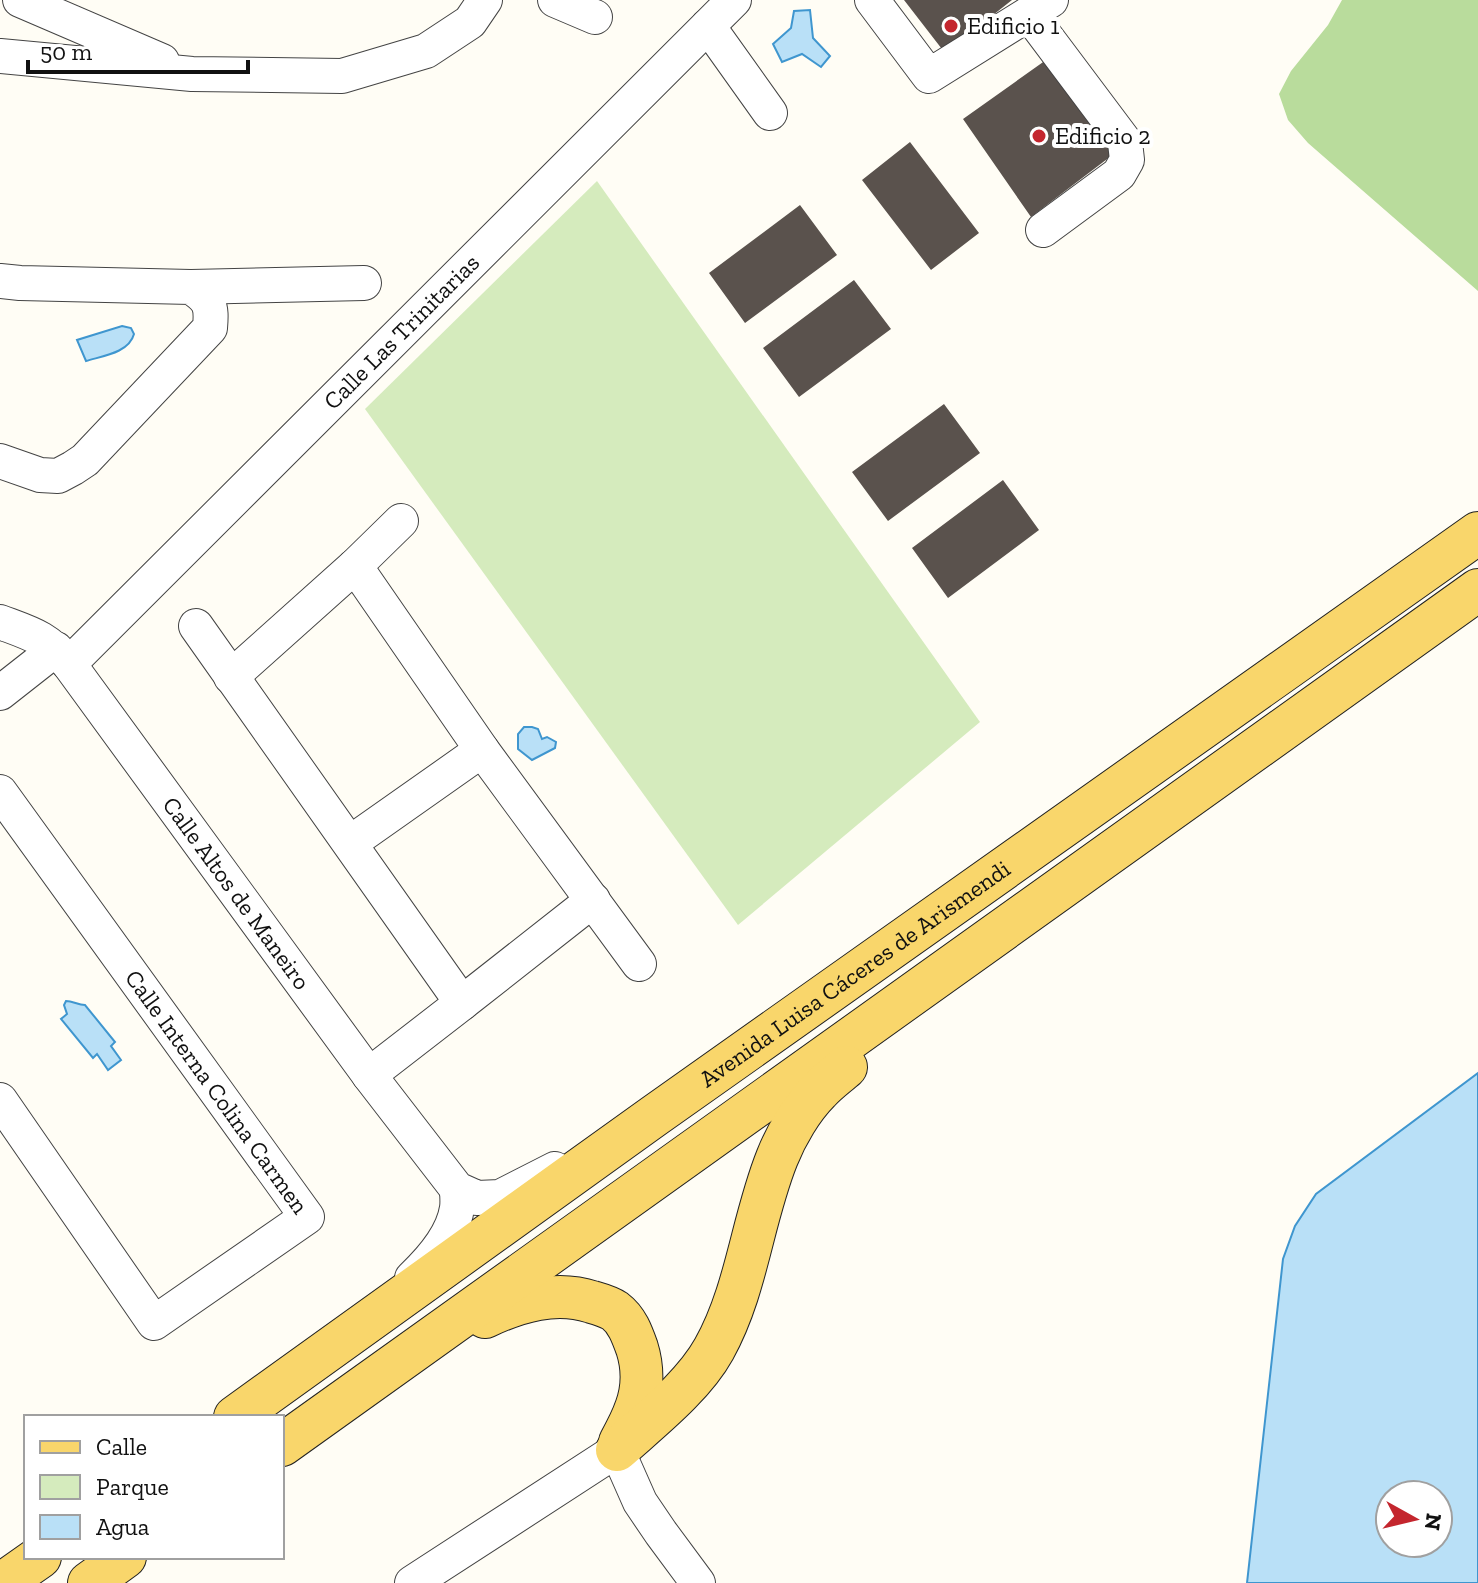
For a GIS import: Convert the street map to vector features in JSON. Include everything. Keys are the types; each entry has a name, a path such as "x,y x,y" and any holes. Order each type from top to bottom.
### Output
{"main road":[{"name":"Avenida Luisa Cáceres de Arismendi","path":"238,1415 654,1116 1478,533"},
{"name":"Avenida Luisa Cáceres de Arismendi","path":"284,1444 1478,590"},
{"path":"617,1450 665,1407 713,1351 740,1285 777,1155 817,1092 1000,932"},
{"path":"415,1350 497,1311 536,1298 579,1298 615,1311 627,1324 633,1337 640,1356 642,1380 637,1407 617,1450"},
{"path":"3,1583 37,1559"},
{"path":"89,1583 122,1559"}],"street":[{"path":"20,0 192,74"},
{"path":"0,56 192,74 342,76 426,51 470,22 485,0"},
{"path":"555,0 595,17"},
{"name":"Calle Las Trinitarias","path":"0,693 63,656 734,0"},
{"path":"872,0 929,76 1040,7 1125,142 1127,160 1119,174 1043,230"},
{"path":"708,26 770,113"},
{"path":"0,281 191,287 364,283"},
{"path":"0,461 40,475 58,476 85,460 210,328 212,310 205,297 191,287"},
{"path":"231,677 401,521"},
{"path":"355,566 482,750 639,964"},
{"name":"Calle Altos de Maneiro","path":"0,622 43,639 63,656 246,921 457,1189"},
{"path":"196,626 462,1003"},
{"path":"350,843 482,750"},
{"name":"Calle Interna Colina Carmen","path":"0,792 307,1217 154,1323 0,1100"},
{"path":"369,1075 593,900"},
{"path":"370,1320 431,1259 457,1209 457,1189 477,1198 500,1197 654,1116"},
{"path":"412,1583 617,1450 640,1502 698,1583"}],"green space":[{"path":"1342,0 1478,0 1478,291 1308,143 1288,120 1279,94 1291,71 1328,25"},
{"path":"597,181 980,722 738,925 365,409"}],"water":[{"path":"810,10 813,38 830,56 821,67 802,54 782,62 773,44 791,28 794,11"},
{"path":"122,326 131,328 134,334 127,346 86,361 77,340"},
{"path":"524,727 538,729 542,739 547,737 556,742 555,748 532,760 518,749 518,734"},
{"path":"66,1001 85,1005 115,1042 111,1046 121,1060 108,1070 97,1054 93,1058 61,1019 67,1014"},
{"path":"1478,1073 1478,1583 1247,1583 1283,1259 1295,1226 1316,1194"}],"building":[{"name":"Edificio 1","path":"904,0 1012,0 945,53"},
{"name":"Edificio 2","path":"1046,60 1115,153 1031,217 963,119"},
{"path":"910,142 979,233 931,270 862,180"},
{"path":"800,205 837,255 745,323 709,273"},
{"path":"854,280 891,329 799,397 763,348"},
{"path":"944,404 980,453 888,521 852,472"},
{"path":"1003,480 1039,530 948,598 912,548"}],"place":[{"name":"Edificio 1","path":"951,26"},
{"name":"Edificio 2","path":"1039,136"}]}
